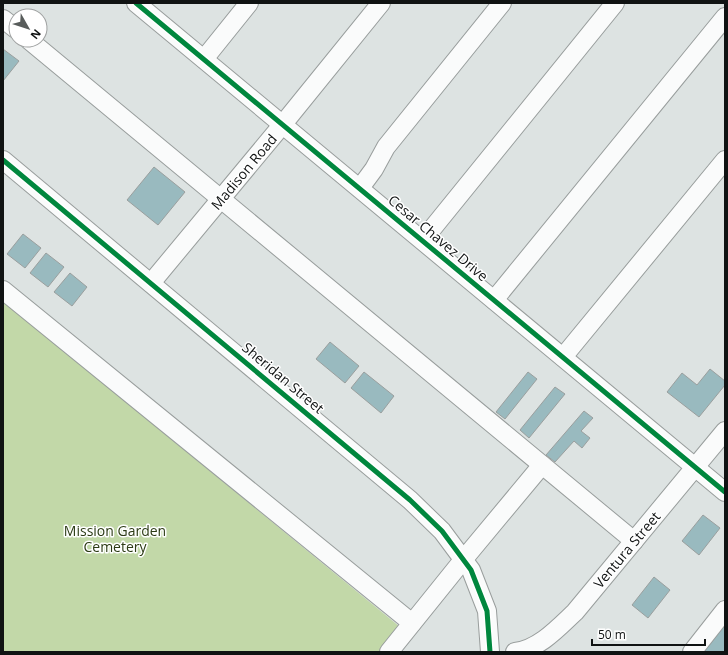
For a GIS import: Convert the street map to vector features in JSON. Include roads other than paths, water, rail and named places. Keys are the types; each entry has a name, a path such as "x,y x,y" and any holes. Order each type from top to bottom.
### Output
{"street":[{"name":"Cesar Chavez Drive","path":"136,3 725,492"},
{"path":"204,59 250,3"},
{"name":"Madison Road","path":"151,283 381,3"},
{"path":"360,188 374,169 386,147 502,3"},
{"path":"423,240 615,3"},
{"path":"494,300 725,17"},
{"path":"39,48 634,541"},
{"name":"Sheridan Street","path":"3,160 410,500 442,531 471,570 487,611 490,652"},
{"path":"563,357 725,160"},
{"path":"3,290 412,623"},
{"name":"Ventura Street","path":"515,652 523,651 550,636 575,612 696,468 725,431"},
{"path":"389,652 542,465"},
{"path":"692,652 725,610"}],"park label":[{"name":"Mission Garden Cemetery","path":"115,540"}]}
